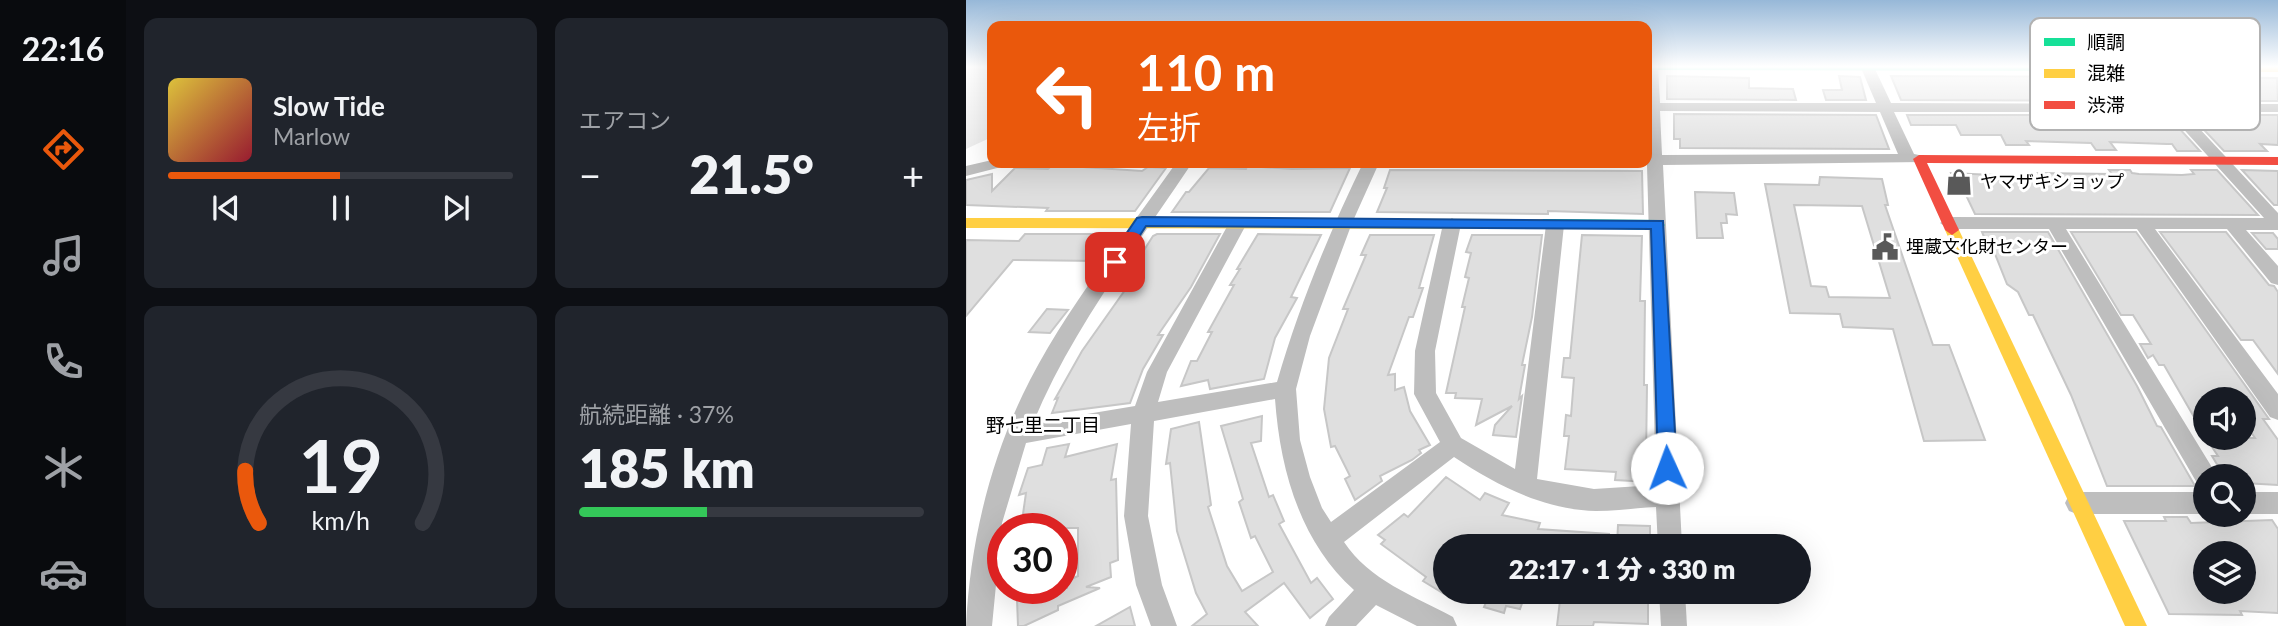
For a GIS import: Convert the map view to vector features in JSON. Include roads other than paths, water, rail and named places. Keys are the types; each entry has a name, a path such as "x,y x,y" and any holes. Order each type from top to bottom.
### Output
{"street":[{"path":"1880,96 1949,223 2136,626"},
{"path":"1652,107 2030,108"},
{"path":"2260,108 2278,108"},
{"path":"2192,130 2278,224"},
{"path":"1652,160 2278,160"},
{"path":"966,171 987,166"},
{"path":"979,626 990,523 1017,435 1039,383 1142,222 1180,168"},
{"path":"1369,168 1343,223 1300,336 1285,389 1289,440 1298,477 1313,515 1345,565 1373,589 1444,626"},
{"path":"1652,168 1658,225 1670,534"},
{"path":"966,223 1658,225"},
{"path":"1164,626 1149,585 1136,516 1143,415 1157,372 1238,223"},
{"path":"1949,223 2278,224"},
{"path":"2054,223 2197,464"},
{"path":"2142,223 2278,411"},
{"path":"1452,224 1425,351 1424,394 1454,445 1525,486 1594,500 1668,495"},
{"path":"2232,224 2278,278"},
{"path":"1525,486 1555,225"},
{"path":"1017,435 1285,389"},
{"path":"1328,539 1454,445"},
{"path":"2077,503 2193,503"},
{"path":"2256,503 2278,503"},
{"path":"1338,626 1373,589"},
{"path":"1673,604 1674,626"}],"place":[{"name":"ヤマザキショップ","path":"1959,182"},
{"name":"埋蔵文化財センター","path":"1885,247"}],"district":[{"name":"野七里二丁目","path":"1043,425"}]}
